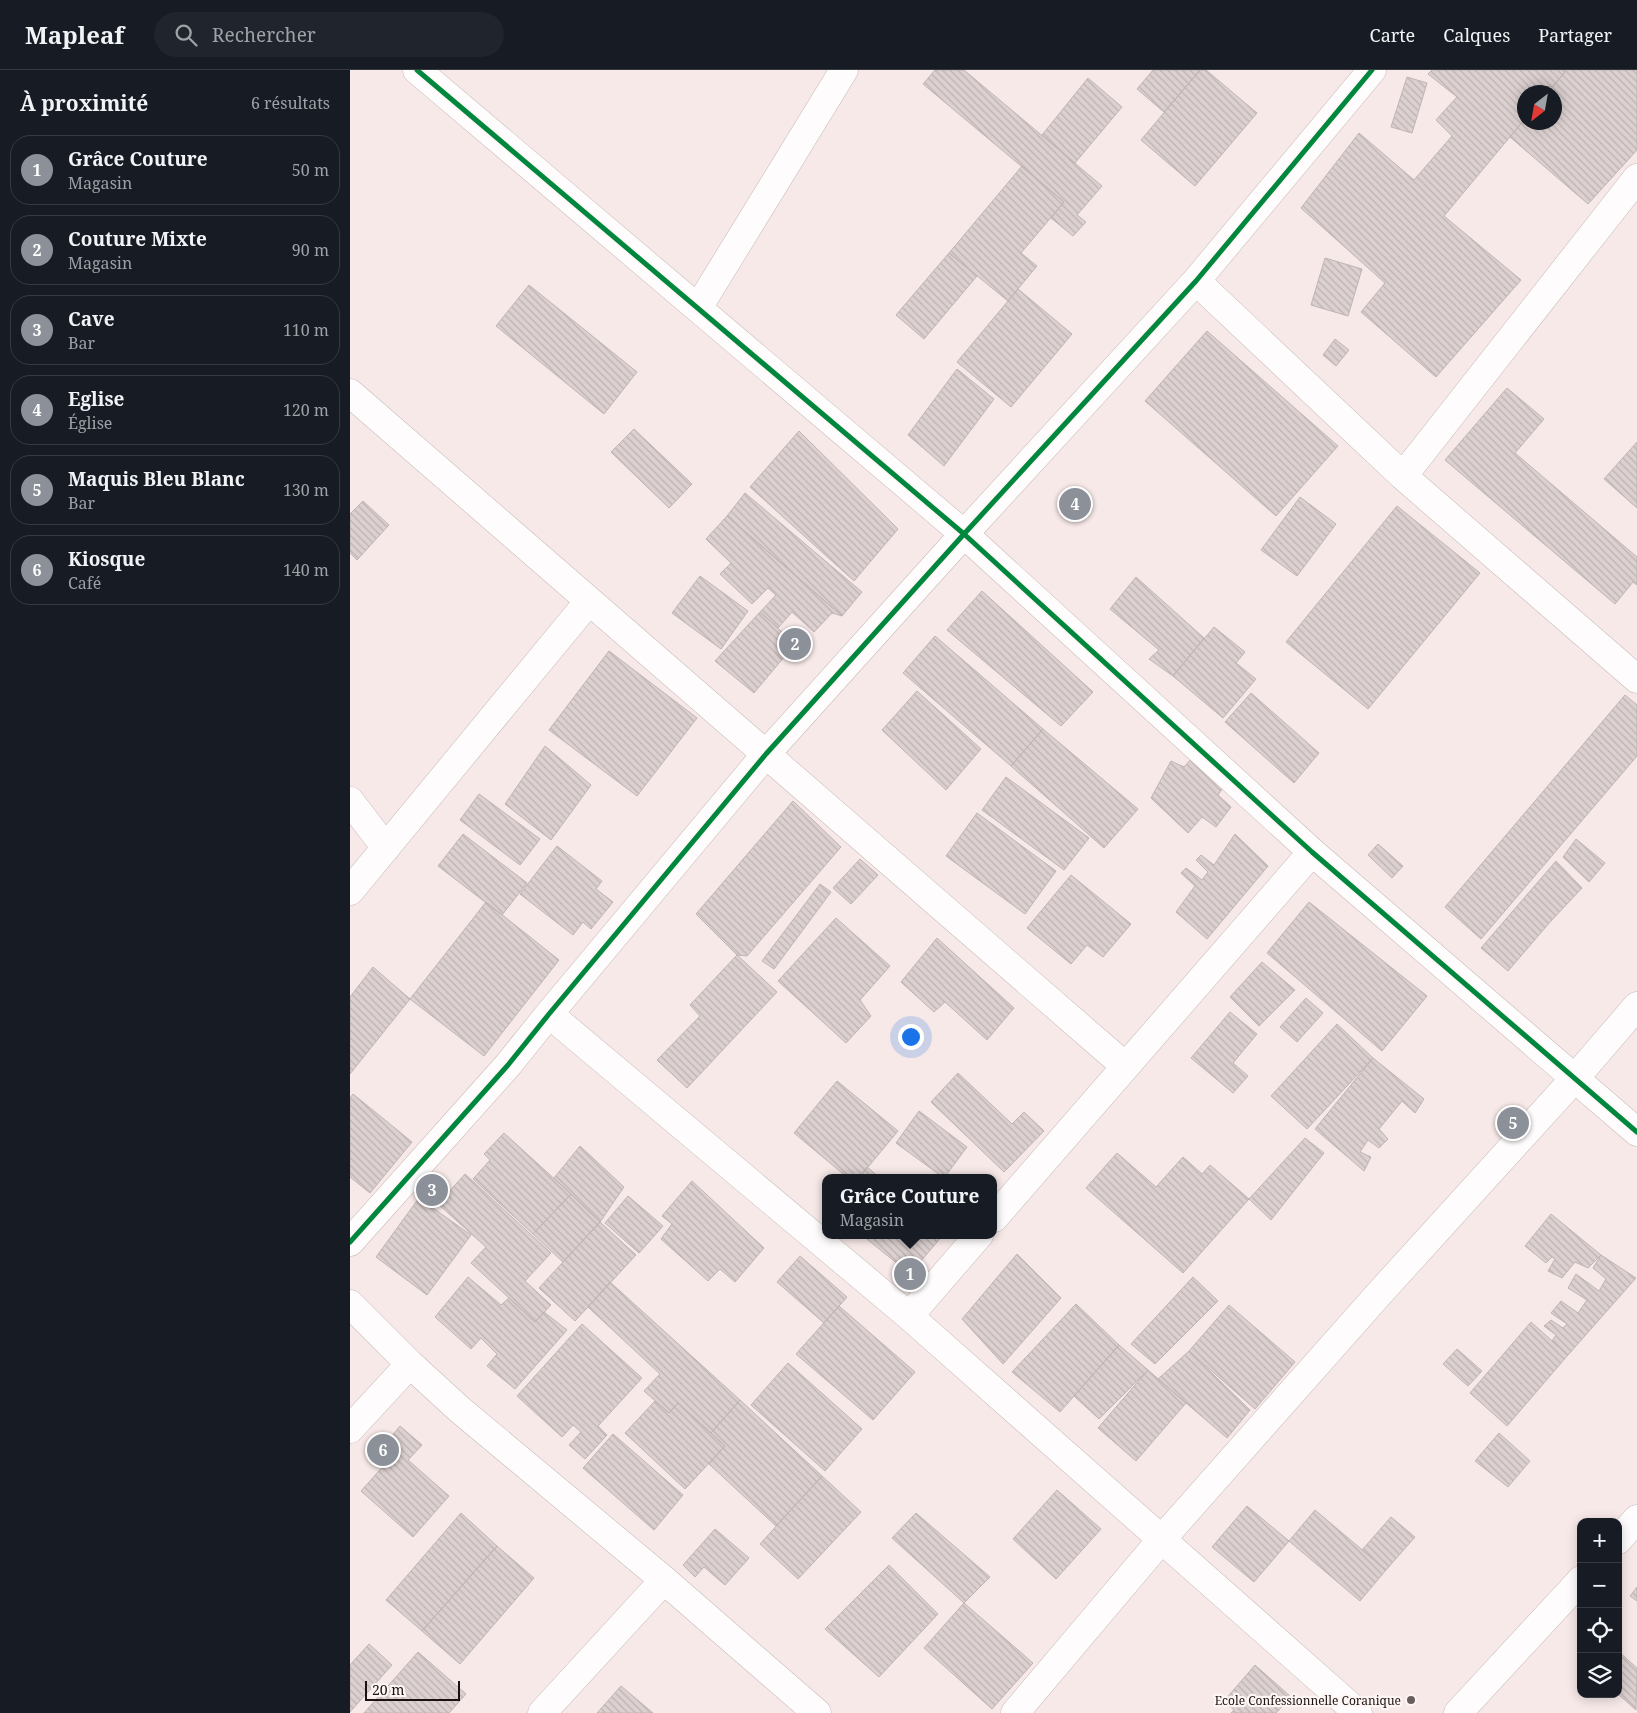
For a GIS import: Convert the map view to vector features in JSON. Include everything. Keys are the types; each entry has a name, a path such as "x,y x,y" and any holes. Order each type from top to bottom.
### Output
{"street":[{"path":"417,70 964,534 1312,852 1637,1132"},
{"path":"698,308 844,70"},
{"path":"350,1242 508,1065 766,754 1196,281 1372,70"},
{"path":"1403,476 1637,178"},
{"path":"1196,281 1403,476 1637,679"},
{"path":"350,393 1125,1066"},
{"path":"350,891 589,601"},
{"path":"350,801 386,848"},
{"path":"997,1215 1312,852"},
{"path":"1015,1713 1161,1540 1637,1006"},
{"path":"549,1014 910,1316 1358,1713"},
{"path":"910,1316 976,1239"},
{"path":"350,1304 410,1364 459,1409 664,1580 817,1713"},
{"path":"350,1429 410,1364"},
{"path":"1622,1536 1637,1520"},
{"path":"542,1713 664,1580"},
{"path":"1458,1713 1577,1584"}],"building":[{"path":"935,70 964,70 1102,186 1077,215 1086,222 1073,236 1051,218 1064,202 923,84"},
{"path":"1153,70 1200,70 1164,112 1137,89"},
{"path":"1200,70 1206,70 1257,113 1195,186 1141,140"},
{"path":"1432,70 1562,70 1565,72 1554,85 1517,85 1517,128 1444,216 1521,280 1436,377 1361,312 1385,283 1301,208 1359,133 1414,180 1452,136 1436,120 1457,97 1428,74"},
{"path":"1562,70 1637,70 1637,150 1588,204 1510,137 1517,128 1562,130 1562,85 1554,85 1565,72"},
{"path":"1407,77 1427,83 1412,133 1391,127"},
{"path":"1088,78 1122,107 1075,163 1042,135"},
{"path":"1022,166 1064,202 1021,253 1037,266 1008,301 949,253"},
{"path":"949,253 977,276 924,339 896,315"},
{"path":"1325,258 1362,269 1348,316 1311,305"},
{"path":"529,285 637,372 604,414 496,326"},
{"path":"1018,289 1072,334 1011,407 957,362"},
{"path":"1207,331 1338,446 1276,516 1145,401"},
{"path":"1335,339 1349,350 1336,366 1323,355"},
{"path":"957,369 994,399 944,466 908,435"},
{"path":"1507,388 1544,419 1515,453 1637,557 1637,585 1633,582 1615,604 1445,460"},
{"path":"634,429 692,484 669,508 611,452"},
{"path":"799,431 898,529 854,581 750,487"},
{"path":"1637,442 1637,508 1604,479"},
{"path":"745,493 862,592 842,616 727,516"},
{"path":"1300,497 1336,524 1297,576 1261,550"},
{"path":"363,501 389,525 357,560 350,553 350,514"},
{"path":"1397,506 1480,573 1368,709 1286,642"},
{"path":"727,516 842,616 832,613 814,632 792,612 778,628 760,612 776,595 768,588 752,604 720,574 731,563 706,539"},
{"path":"700,576 748,611 721,649 672,613"},
{"path":"1136,577 1204,638 1173,676 1149,659 1159,650 1110,609"},
{"path":"982,591 1093,692 1061,726 947,630"},
{"path":"760,612 795,644 754,693 715,661"},
{"path":"1214,627 1245,652 1236,663 1256,679 1223,718 1173,676"},
{"path":"935,636 1043,729 1011,766 903,673"},
{"path":"609,651 697,718 637,796 549,730"},
{"path":"917,691 981,749 946,790 882,730"},
{"path":"1251,693 1319,753 1294,783 1225,722"},
{"path":"1625,695 1637,705 1637,756 1481,939 1445,907"},
{"path":"1043,729 1138,809 1104,848 1011,766"},
{"path":"545,746 591,785 551,840 505,804"},
{"path":"1193,757 1224,786 1218,795 1231,807 1216,827 1202,817 1188,833 1151,798 1171,761 1184,767"},
{"path":"1006,777 1089,838 1064,870 982,810"},
{"path":"479,794 540,839 520,865 460,820"},
{"path":"793,801 841,847 747,956 737,955 696,914"},
{"path":"977,813 1056,871 1025,914 946,856"},
{"path":"463,834 527,883 502,915 438,866"},
{"path":"1235,834 1268,866 1207,939 1176,912 1195,886 1181,873 1186,868 1202,880 1208,872 1196,860 1201,855 1214,865"},
{"path":"1576,839 1605,863 1589,882 1563,857"},
{"path":"1378,844 1403,866 1392,878 1368,855"},
{"path":"557,846 602,881 596,889 613,902 591,929 583,922 573,935 520,894"},
{"path":"860,859 878,875 851,904 833,888"},
{"path":"1556,861 1582,888 1508,971 1481,948"},
{"path":"1071,875 1131,924 1103,957 1087,945 1071,964 1027,928"},
{"path":"820,884 831,892 774,969 762,961"},
{"path":"486,902 559,960 484,1056 410,999"},
{"path":"1309,902 1427,996 1382,1051 1267,953"},
{"path":"836,918 890,966 860,1000 871,1016 846,1043 778,981"},
{"path":"937,938 1014,1008 987,1040 945,1002 934,1012 901,982"},
{"path":"737,955 777,992 687,1088 657,1060 700,1016 690,1005"},
{"path":"1262,962 1295,990 1259,1026 1230,997"},
{"path":"373,967 410,999 350,1074 350,997"},
{"path":"1306,998 1323,1013 1297,1042 1280,1027"},
{"path":"1230,1012 1257,1034 1233,1063 1248,1076 1233,1093 1191,1058"},
{"path":"1337,1024 1373,1058 1307,1129 1271,1096"},
{"path":"1373,1058 1424,1099 1415,1113 1402,1101 1379,1129 1388,1139 1379,1148 1368,1140 1360,1152 1371,1157 1364,1171 1315,1129"},
{"path":"958,1073 1012,1124 1024,1112 1044,1131 1004,1172 931,1102"},
{"path":"837,1081 898,1131 862,1174 843,1174 794,1133"},
{"path":"353,1094 412,1142 370,1193 350,1177 350,1098"},
{"path":"919,1111 967,1147 947,1174 939,1174 896,1143"},
{"path":"504,1133 571,1194 533,1234 473,1179 490,1160 484,1154"},
{"path":"1305,1138 1324,1153 1271,1220 1249,1199"},
{"path":"580,1146 624,1187 600,1222 554,1178"},
{"path":"1117,1153 1156,1187 1183,1157 1202,1174 1210,1165 1249,1199 1183,1273 1086,1188"},
{"path":"867,1167 875,1174 862,1174"},
{"path":"465,1174 551,1253 525,1281 551,1305 535,1322 471,1263 486,1247 438,1204"},
{"path":"692,1181 764,1248 735,1282 720,1269 708,1281 661,1239 672,1224 662,1216"},
{"path":"571,1194 600,1222 563,1262 533,1234"},
{"path":"628,1196 663,1226 639,1253 605,1223"},
{"path":"419,1198 471,1235 427,1295 376,1257"},
{"path":"1551,1214 1601,1255 1588,1268 1575,1262 1562,1278 1548,1271 1555,1259 1552,1257 1546,1263 1525,1246"},
{"path":"600,1222 636,1255 575,1321 539,1288"},
{"path":"867,1239 940,1239 910,1274"},
{"path":"1017,1254 1061,1298 1003,1364 962,1319"},
{"path":"1601,1255 1636,1278 1568,1355 1552,1341 1556,1335 1544,1326 1551,1320 1563,1328 1567,1324 1551,1313 1561,1301 1578,1313 1587,1300 1568,1288 1576,1274 1599,1291 1606,1279 1593,1268"},
{"path":"800,1256 847,1297 824,1323 777,1282"},
{"path":"468,1277 501,1305 509,1298 535,1322 544,1312 567,1330 515,1389 487,1366 497,1354 481,1338 471,1349 435,1317"},
{"path":"1193,1277 1218,1301 1155,1364 1131,1344"},
{"path":"610,1282 740,1400 711,1433 678,1403 669,1413 644,1391 660,1374 588,1307"},
{"path":"1076,1304 1119,1345 1060,1412 1012,1372"},
{"path":"1229,1305 1295,1362 1255,1409 1189,1351"},
{"path":"839,1306 915,1372 873,1420 796,1354"},
{"path":"1531,1322 1568,1355 1507,1426 1470,1393"},
{"path":"582,1324 642,1378 598,1426 607,1435 585,1459 569,1445 581,1432 573,1425 562,1437 517,1396"},
{"path":"1119,1345 1148,1370 1099,1419 1074,1396"},
{"path":"1457,1349 1482,1371 1468,1386 1443,1364"},
{"path":"1189,1351 1250,1410 1227,1438 1158,1379"},
{"path":"788,1363 862,1429 825,1471 751,1405"},
{"path":"1148,1370 1186,1403 1136,1461 1098,1428"},
{"path":"740,1400 822,1476 776,1526 709,1464 725,1446 711,1433"},
{"path":"655,1401 669,1413 678,1403 725,1446 685,1489 625,1433"},
{"path":"400,1426 422,1445 408,1460 449,1496 413,1537 361,1491 395,1453 385,1444"},
{"path":"1499,1433 1530,1461 1508,1487 1475,1461"},
{"path":"613,1434 683,1495 654,1530 583,1468"},
{"path":"822,1476 861,1512 798,1579 760,1544"},
{"path":"1057,1490 1101,1529 1056,1579 1013,1539"},
{"path":"1247,1506 1289,1541 1254,1582 1212,1547"},
{"path":"1315,1510 1386,1570 1360,1601 1289,1541"},
{"path":"461,1513 497,1546 422,1631 386,1600"},
{"path":"916,1513 990,1577 964,1603 892,1538"},
{"path":"1391,1517 1415,1537 1386,1570 1362,1550"},
{"path":"715,1529 749,1558 725,1585 704,1567 695,1577 683,1565"},
{"path":"497,1546 534,1578 460,1664 422,1631"},
{"path":"889,1565 938,1614 879,1677 825,1629"},
{"path":"1637,1587 1637,1601 1630,1596"},
{"path":"964,1603 1033,1663 992,1709 924,1648"},
{"path":"369,1644 392,1665 350,1712 350,1665"},
{"path":"418,1652 466,1694 449,1713 364,1713"},
{"path":"1622,1655 1637,1668 1636,1710 1622,1698"},
{"path":"1255,1665 1291,1697 1276,1713 1231,1713 1234,1710 1224,1701"},
{"path":"621,1686 653,1713 597,1713"}],"cycle path":[{"path":"417,70 964,534 1312,852 1637,1132"},
{"path":"350,1242 508,1065 766,754 1196,281 1372,70"}],"place":[{"name":"Eglise","path":"1075,504"},
{"name":"Couture Mixte","path":"795,644"},
{"name":"Maquis Bleu Blanc","path":"1513,1123"},
{"name":"Cave","path":"432,1190"},
{"name":"Grâce Couture","path":"910,1274"},
{"name":"Kiosque","path":"383,1450"},
{"name":"Ecole Confessionnelle Coranique","path":"1411,1700"}]}
